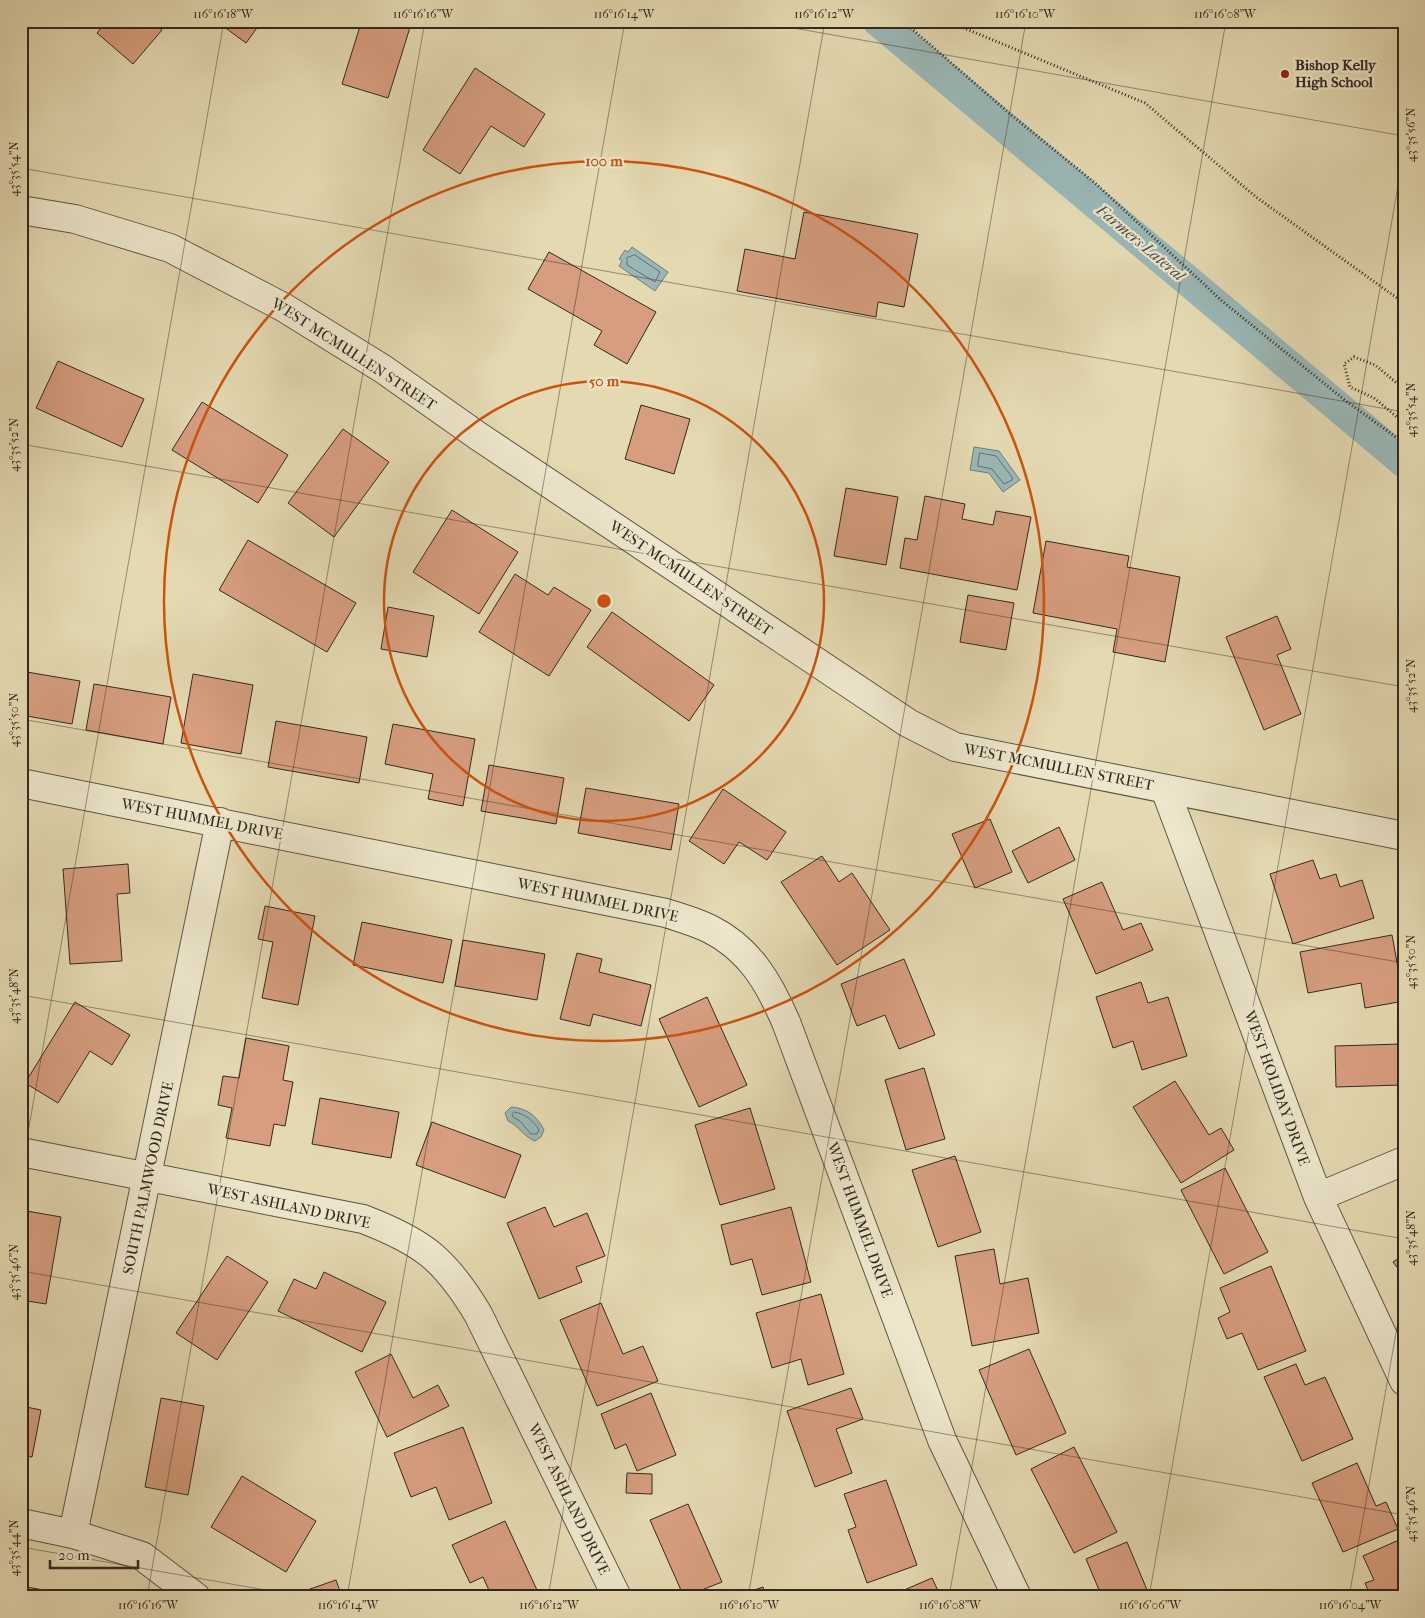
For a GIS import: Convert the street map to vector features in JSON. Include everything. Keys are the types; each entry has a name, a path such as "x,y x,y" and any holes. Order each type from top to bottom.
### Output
{"street":[{"name":"WEST MCMULLEN STREET","path":"21,210 75,219 170,248 283,308 383,369 478,436 908,723 955,746 1404,836"},
{"name":"WEST HUMMEL DRIVE","path":"21,782 666,913 710,929 747,955 770,986 786,1022 942,1440 1017,1597"},
{"name":"WEST HOLIDAY DRIVE","path":"1165,789 1318,1197 1404,1380"},
{"name":"SOUTH PALMWOOD DRIVE","path":"73,1534 220,822"},
{"name":"WEST ASHLAND DRIVE","path":"21,1152 363,1219 402,1234 436,1257 460,1284 478,1314 617,1597"},
{"path":"1318,1197 1404,1161"},
{"path":"21,1523 73,1534 142,1556 196,1597"}],"path":[{"path":"904,21 1010,114 1095,183 1222,301 1346,401 1404,443"},
{"path":"947,21 1145,102 1256,197 1404,303"},
{"path":"1404,389 1375,365 1354,357 1344,364 1350,387 1374,398 1397,417 1404,419"}],"water":[{"path":"632,247 668,272 655,291 619,266 622,261 619,259 625,250 628,252"},
{"path":"974,447 999,451 1020,480 1003,492 989,473 970,470"},
{"path":"511,1107 527,1111 535,1117 544,1130 541,1137 535,1141 508,1121 505,1113"}],"building":[{"path":"107,21 151,21 162,30 133,64 97,33"},
{"path":"216,21 262,21 246,43"},
{"path":"355,21 412,21 388,98 342,84 361,23"},
{"path":"475,68 545,114 524,147 491,126 460,174 423,150"},
{"path":"804,212 918,234 904,307 878,302 876,317 737,291 745,249 795,259"},
{"path":"549,252 656,312 627,364 594,345 602,331 528,289"},
{"path":"58,361 144,399 122,447 36,408"},
{"path":"202,402 288,455 258,503 172,450"},
{"path":"641,405 690,419 674,474 625,459"},
{"path":"343,429 389,462 334,537 288,503"},
{"path":"846,488 898,497 886,565 834,556"},
{"path":"925,496 965,504 962,519 993,525 996,511 1031,517 1017,590 900,568 905,538 917,540"},
{"path":"452,510 518,552 479,614 413,572"},
{"path":"248,540 356,603 327,652 219,590"},
{"path":"1046,541 1129,556 1127,567 1180,577 1165,662 1113,652 1117,629 1033,613"},
{"path":"515,574 548,595 554,587 591,610 549,676 479,632"},
{"path":"968,595 1014,603 1006,650 960,642"},
{"path":"388,607 434,616 427,657 381,649"},
{"path":"612,612 714,685 689,721 587,647"},
{"path":"1277,616 1291,649 1277,655 1301,714 1264,730 1226,637"},
{"path":"21,671 80,681 72,724 21,715"},
{"path":"193,674 253,685 241,754 181,743"},
{"path":"94,684 171,697 163,744 86,730"},
{"path":"276,721 367,737 359,783 268,767"},
{"path":"393,724 475,739 463,806 428,799 433,774 385,764"},
{"path":"489,765 564,778 556,824 481,811"},
{"path":"586,788 679,804 671,850 578,833"},
{"path":"723,789 786,832 767,860 739,842 724,864 689,841"},
{"path":"990,819 1012,872 975,888 952,834"},
{"path":"1059,827 1075,860 1028,883 1012,851"},
{"path":"822,856 839,882 852,873 890,930 837,965 781,882"},
{"path":"1313,860 1320,879 1336,874 1340,887 1362,880 1374,918 1293,944 1270,874"},
{"path":"128,864 130,893 117,894 122,961 70,964 63,869"},
{"path":"1102,882 1123,930 1141,923 1153,950 1096,974 1063,899"},
{"path":"265,906 315,916 298,1005 262,998 273,942 258,939"},
{"path":"362,922 452,940 443,983 353,965"},
{"path":"1392,935 1404,1001 1365,1008 1361,983 1308,993 1300,952"},
{"path":"463,940 545,954 537,1000 455,986"},
{"path":"577,953 602,959 599,972 651,985 641,1026 593,1014 590,1026 560,1019"},
{"path":"904,959 935,1035 899,1049 885,1015 857,1026 841,984"},
{"path":"1141,982 1148,1003 1168,997 1187,1056 1142,1070 1133,1041 1113,1048 1096,997"},
{"path":"707,997 747,1085 699,1107 659,1019"},
{"path":"75,1002 130,1035 112,1065 90,1051 58,1103 25,1083"},
{"path":"1401,1027 1404,1027 1404,1099 1402,1085 1336,1087 1335,1046 1401,1044"},
{"path":"246,1038 289,1046 283,1080 293,1082 285,1126 274,1124 270,1146 226,1138 232,1108 218,1105 223,1076 239,1078"},
{"path":"924,1068 945,1139 906,1150 885,1080"},
{"path":"1175,1081 1209,1135 1221,1128 1234,1150 1181,1183 1133,1107"},
{"path":"320,1098 399,1112 391,1158 312,1144"},
{"path":"750,1108 775,1189 720,1205 695,1125"},
{"path":"432,1122 521,1155 505,1198 416,1165"},
{"path":"955,1156 981,1232 938,1247 912,1170"},
{"path":"1225,1168 1268,1252 1224,1274 1181,1190"},
{"path":"545,1207 554,1227 587,1213 605,1256 576,1267 582,1282 539,1299 507,1223"},
{"path":"791,1207 811,1282 762,1295 752,1259 731,1265 721,1225"},
{"path":"21,1210 61,1217 46,1304 21,1300"},
{"path":"994,1249 1000,1284 1028,1278 1039,1333 972,1346 955,1256"},
{"path":"1404,1255 1404,1276 1393,1262"},
{"path":"227,1256 268,1282 217,1360 176,1333"},
{"path":"1271,1266 1306,1351 1258,1370 1242,1333 1227,1339 1218,1318 1230,1312 1220,1288"},
{"path":"324,1272 386,1302 362,1352 278,1311 294,1279 316,1289"},
{"path":"821,1294 844,1374 808,1385 801,1359 772,1368 756,1313"},
{"path":"601,1303 623,1354 643,1346 658,1381 597,1406 560,1320"},
{"path":"1029,1349 1066,1433 1016,1455 979,1370"},
{"path":"391,1354 413,1398 438,1385 449,1406 387,1437 355,1372"},
{"path":"1296,1364 1305,1385 1325,1377 1353,1439 1302,1461 1264,1377"},
{"path":"851,1388 863,1419 836,1429 852,1473 815,1487 787,1411"},
{"path":"651,1393 676,1455 637,1471 626,1444 615,1449 601,1414"},
{"path":"161,1398 204,1406 188,1495 145,1487"},
{"path":"21,1406 41,1410 32,1457 21,1455"},
{"path":"463,1427 492,1503 449,1520 436,1487 411,1497 394,1453"},
{"path":"1074,1447 1117,1532 1074,1553 1031,1469"},
{"path":"1357,1463 1376,1506 1386,1502 1398,1529 1343,1552 1312,1483"},
{"path":"627,1473 652,1474 652,1494 626,1493"},
{"path":"242,1476 316,1521 286,1572 211,1527"},
{"path":"886,1480 917,1565 867,1583 848,1530 856,1527 844,1494"},
{"path":"688,1504 722,1582 684,1597 650,1520"},
{"path":"505,1521 537,1590 523,1597 492,1597 483,1577 470,1583 452,1545"},
{"path":"1401,1539 1404,1545 1404,1597 1371,1597 1365,1583 1374,1580 1363,1556"},
{"path":"1127,1542 1150,1597 1102,1597 1086,1559"},
{"path":"932,1578 941,1597 888,1597"},
{"path":"336,1580 342,1597 290,1596"},
{"path":"21,1586 49,1591 48,1597 21,1597"},
{"path":"763,1587 766,1597 734,1597"}],"waterway":[{"name":"Farmers Lateral","path":"878,21 1404,462"}],"place":[{"name":"Bishop Kelly High School","path":"1285,74"}]}
